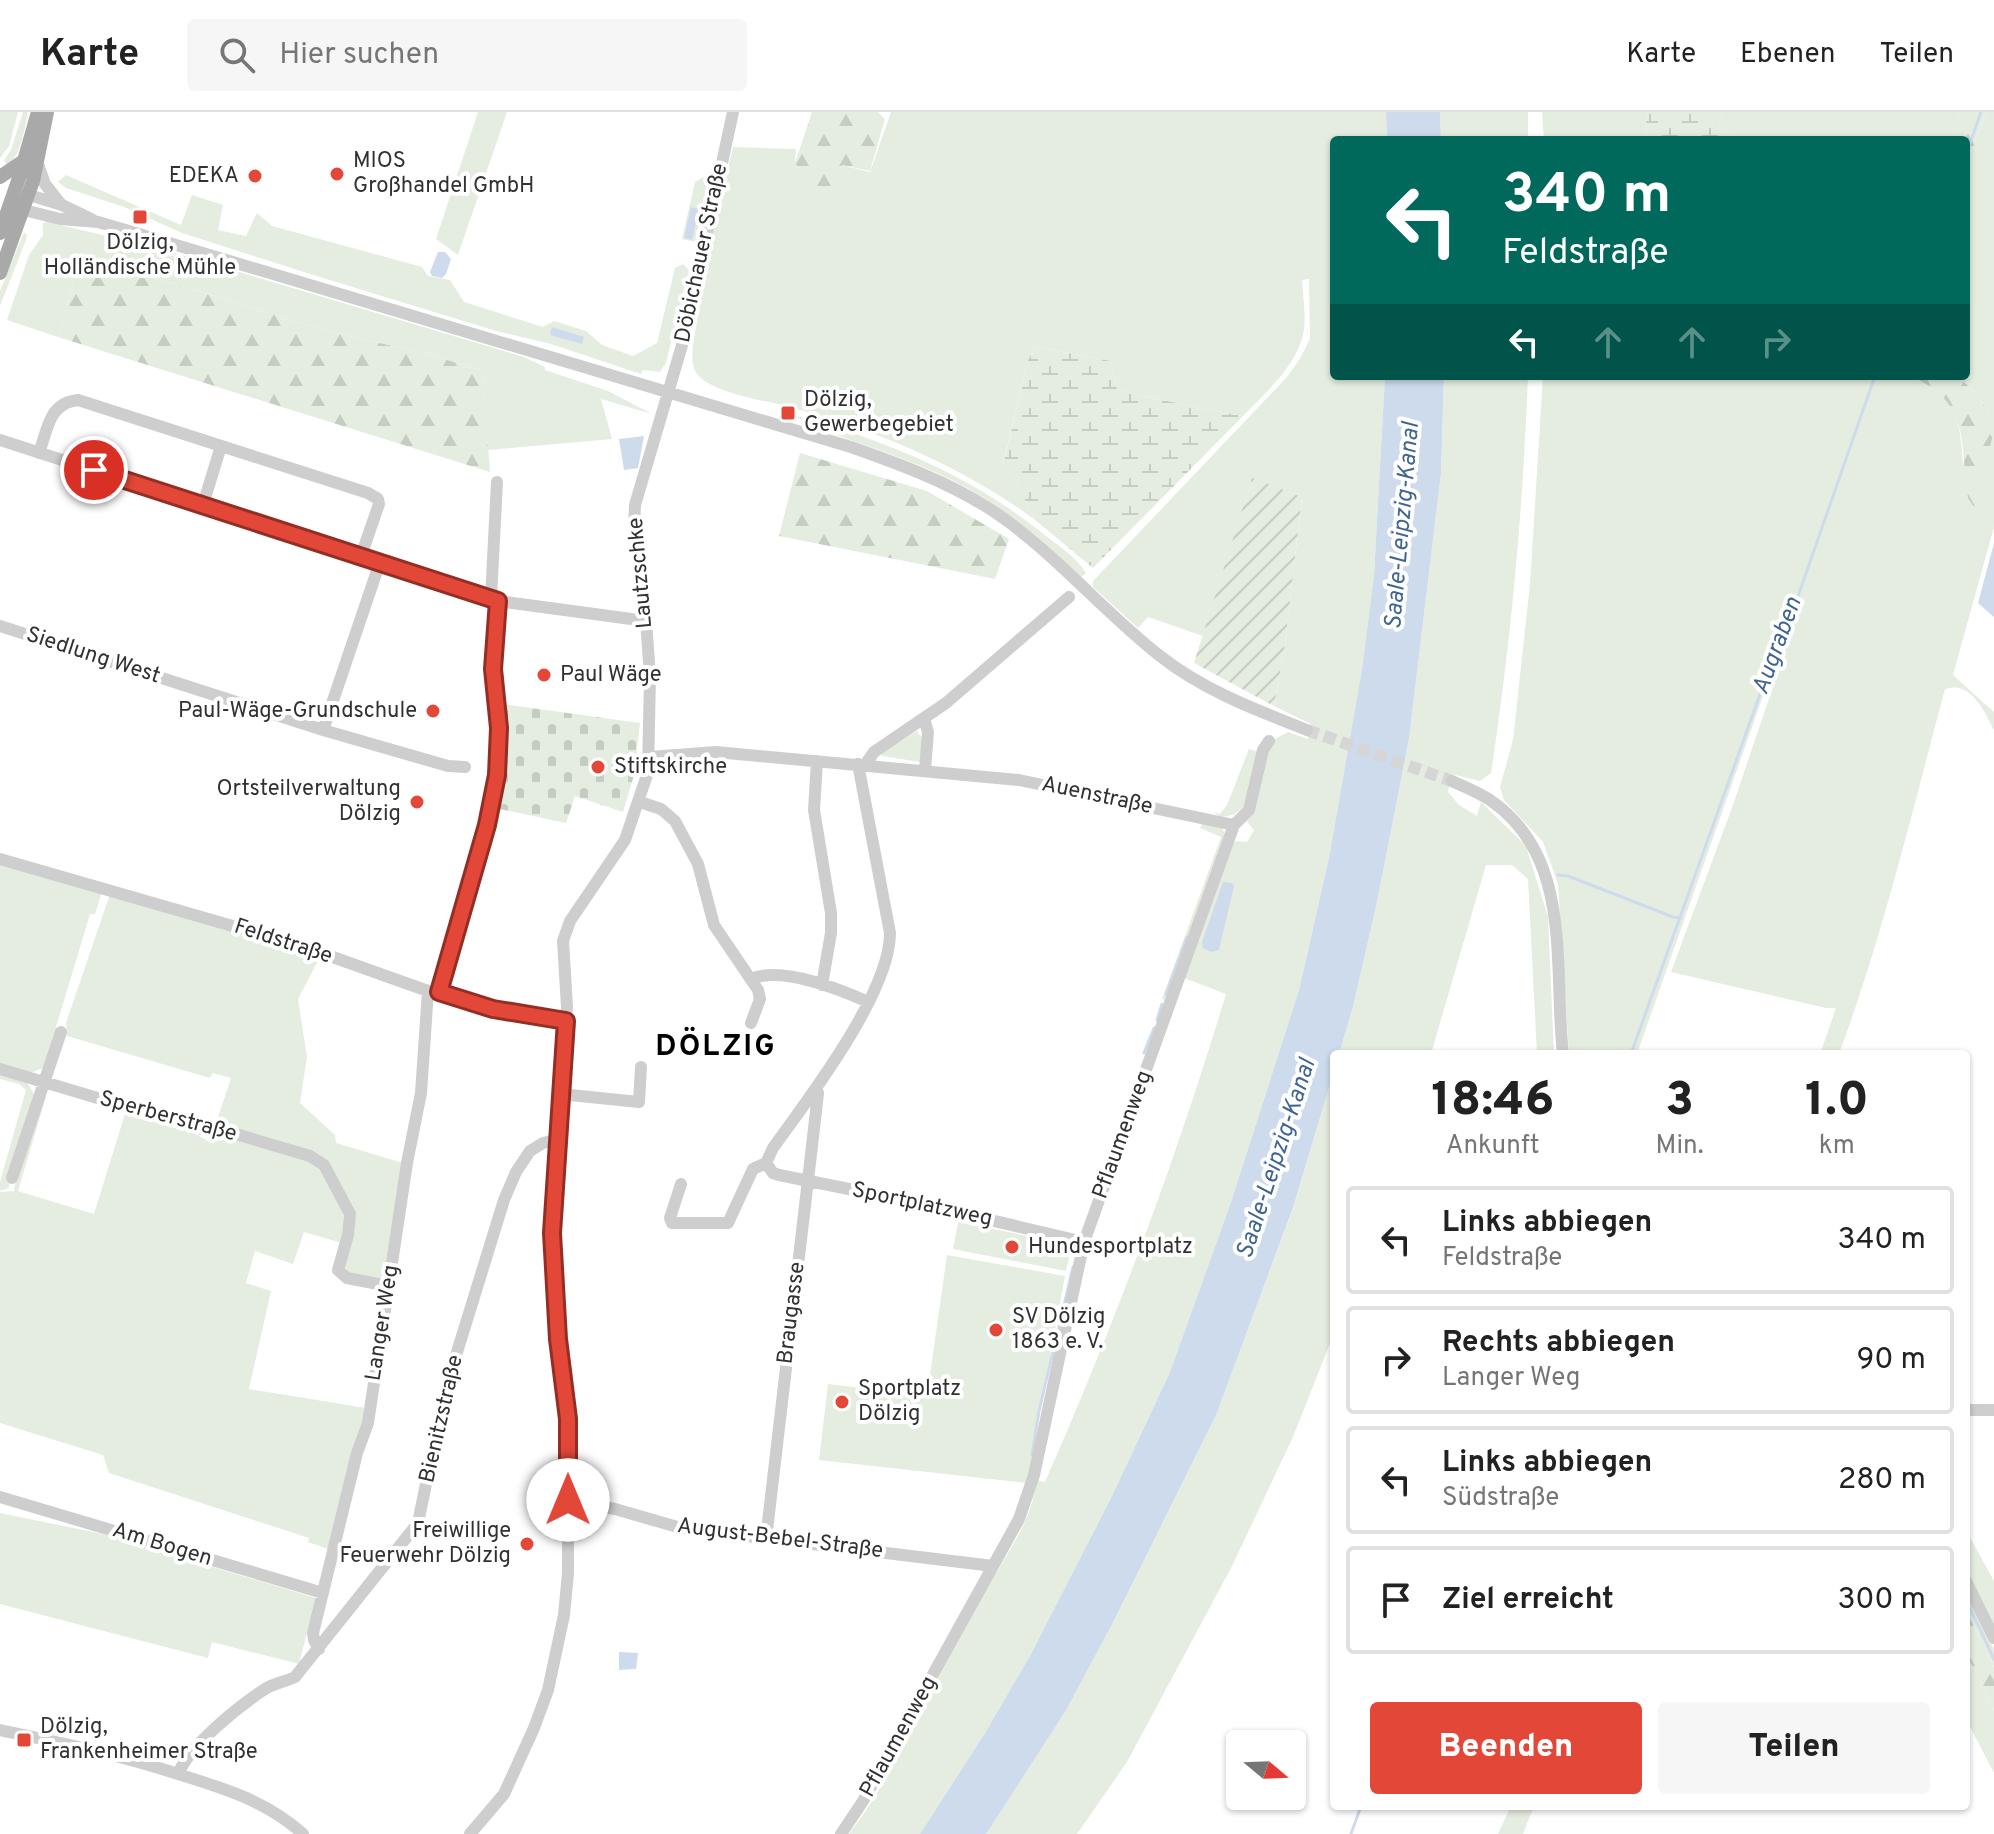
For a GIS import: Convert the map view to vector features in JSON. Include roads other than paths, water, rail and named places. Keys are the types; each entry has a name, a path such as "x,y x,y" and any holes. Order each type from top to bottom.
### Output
{"main road":[{"path":"31,162 38,112"},
{"path":"0,233 11,205 22,192 47,112"},
{"path":"0,177 31,162"},
{"path":"0,185 22,192"},
{"path":"0,273 11,205"}],"street":[{"name":"Döbichauer Straße","path":"669,393 685,335 733,112"},
{"path":"31,162 62,205"},
{"path":"22,192 62,205 98,222 851,447 946,484 991,509 1034,541 1126,628 1195,680 1253,709 1307,730"},
{"path":"11,205 60,219 98,222"},
{"name":"Lautzschke","path":"470,1834 504,1794 538,1719 558,1648 567,1587 568,1419 558,1339 552,1233 566,1021 564,935 570,921 619,851 640,802 650,757 651,703 646,621 634,515 669,393"},
{"path":"39,453 55,409 63,402 78,400 368,493 378,499 378,511 361,556"},
{"path":"0,440 494,600 646,621"},
{"path":"203,505 221,446"},
{"name":"Langer Weg","path":"319,1649 313,1633 357,1453 368,1423 411,1140 421,1093 434,991 487,825 497,775 499,728 493,669 497,482"},
{"path":"323,730 380,562"},
{"path":"862,764 874,752 924,719 1069,597"},
{"name":"Siedlung West","path":"0,626 323,730 448,766 465,767"},
{"path":"924,719 928,732 925,770"},
{"path":"1234,825 1251,804 1263,750 1269,741"},
{"name":"Auenstraße","path":"650,757 716,752 1019,780 1234,825"},
{"path":"817,761 814,810 831,913 831,933 822,985"},
{"name":"Braugasse","path":"766,1163 868,1002 886,964 890,933 862,764"},
{"path":"1452,781 1479,793 1502,809 1524,831 1537,852 1548,882 1554,916 1563,1050"},
{"path":"640,802 661,809 675,821 698,864 714,925 751,979 760,999 751,1023"},
{"name":"Pflaumenweg","path":"841,1834 863,1801 1019,1519 1031,1486 1084,1242 1234,825"},
{"name":"Feldstraße","path":"0,859 299,945 493,1009 566,1021"},
{"path":"751,979 766,974 778,975 822,985 868,1002"},
{"path":"12,1178 61,1032"},
{"path":"560,1094 639,1102 641,1067"},
{"name":"Sperberstraße","path":"0,1069 205,1130 219,1129 310,1156 330,1172 350,1214 348,1235 338,1270 347,1278 389,1286"},
{"name":"Braugasse","path":"766,1539 818,1093 816,1088"},
{"name":"Bienitzstraße","path":"178,1774 187,1758 225,1721 265,1689 295,1677 418,1523 454,1362 504,1200 516,1172 530,1151 543,1143 559,1139"},
{"path":"681,1184 670,1218 672,1223 728,1223 753,1169 766,1163"},
{"name":"Sportplatzweg","path":"766,1163 773,1173 1084,1242"},
{"path":"1970,1410 1994,1410"},
{"name":"Am Bogen","path":"0,1497 323,1593"},
{"name":"August-Bebel-Straße","path":"568,1500 615,1509 681,1528 993,1566"},
{"path":"1970,1589 1994,1638"},
{"path":"0,1730 119,1755 178,1774 257,1802 303,1834"}],"water":[{"path":"1386,112 1440,112 1441,136 1387,136"},
{"path":"691,207 699,209 692,240 684,238"},
{"path":"438,252 445,252 451,259 442,278 432,276 430,272"},
{"path":"552,327 584,337 582,344 550,335"},
{"name":"Saale-Leipzig-Kanal","path":"1385,380 1444,380 1441,473 1409,739 1353,1007 1340,1050 1330,1050 1330,1084 1293,1208 1216,1415 1066,1710 986,1834 920,1834 1031,1654 1112,1496 1170,1372 1231,1202 1299,990 1329,858 1362,669 1374,575"},
{"path":"644,436 638,468 624,470 619,439"},
{"path":"1994,543 1994,617 1978,603"},
{"path":"1223,882 1234,886 1219,950 1211,952 1203,948 1202,942"},
{"path":"619,1652 638,1653 636,1669 619,1670"}],"waterway":[{"name":"Augraben","path":"1970,144 1981,112"},
{"name":"Augraben","path":"1632,1050 1769,669 1781,645 1874,380"},
{"path":"1558,875 1681,918"},
{"path":"1166,994 1187,937"},
{"path":"1157,1020 1162,1004"},
{"path":"1144,1053 1154,1028"},
{"path":"1032,1455 1039,1411 1073,1267"},
{"path":"1970,1608 1994,1659"},
{"path":"1351,1834 1360,1810"}],"tunnel":[{"path":"1307,730 1452,781"}],"place":[{"name":"MIOS Großhandel GmbH","path":"337,174"},
{"name":"EDEKA","path":"255,176"},
{"name":"Dölzig, Holländische Mühle","path":"140,217"},
{"name":"Dölzig, Gewerbegebiet","path":"788,413"},
{"name":"Paul Wäge","path":"544,675"},
{"name":"Paul-Wäge-Grundschule","path":"433,711"},
{"name":"Stiftskirche","path":"598,767"},
{"name":"Ortsteilverwaltung Dölzig","path":"417,802"},
{"name":"Hundesportplatz","path":"1012,1247"},
{"name":"SV Dölzig 1863 e. V.","path":"996,1330"},
{"name":"Sportplatz Dölzig","path":"842,1402"},
{"name":"Freiwillige Feuerwehr Dölzig","path":"527,1544"},
{"name":"Dölzig, Frankenheimer Straße","path":"24,1740"}],"district":[{"name":"DÖLZIG","path":"716,1047"}]}
